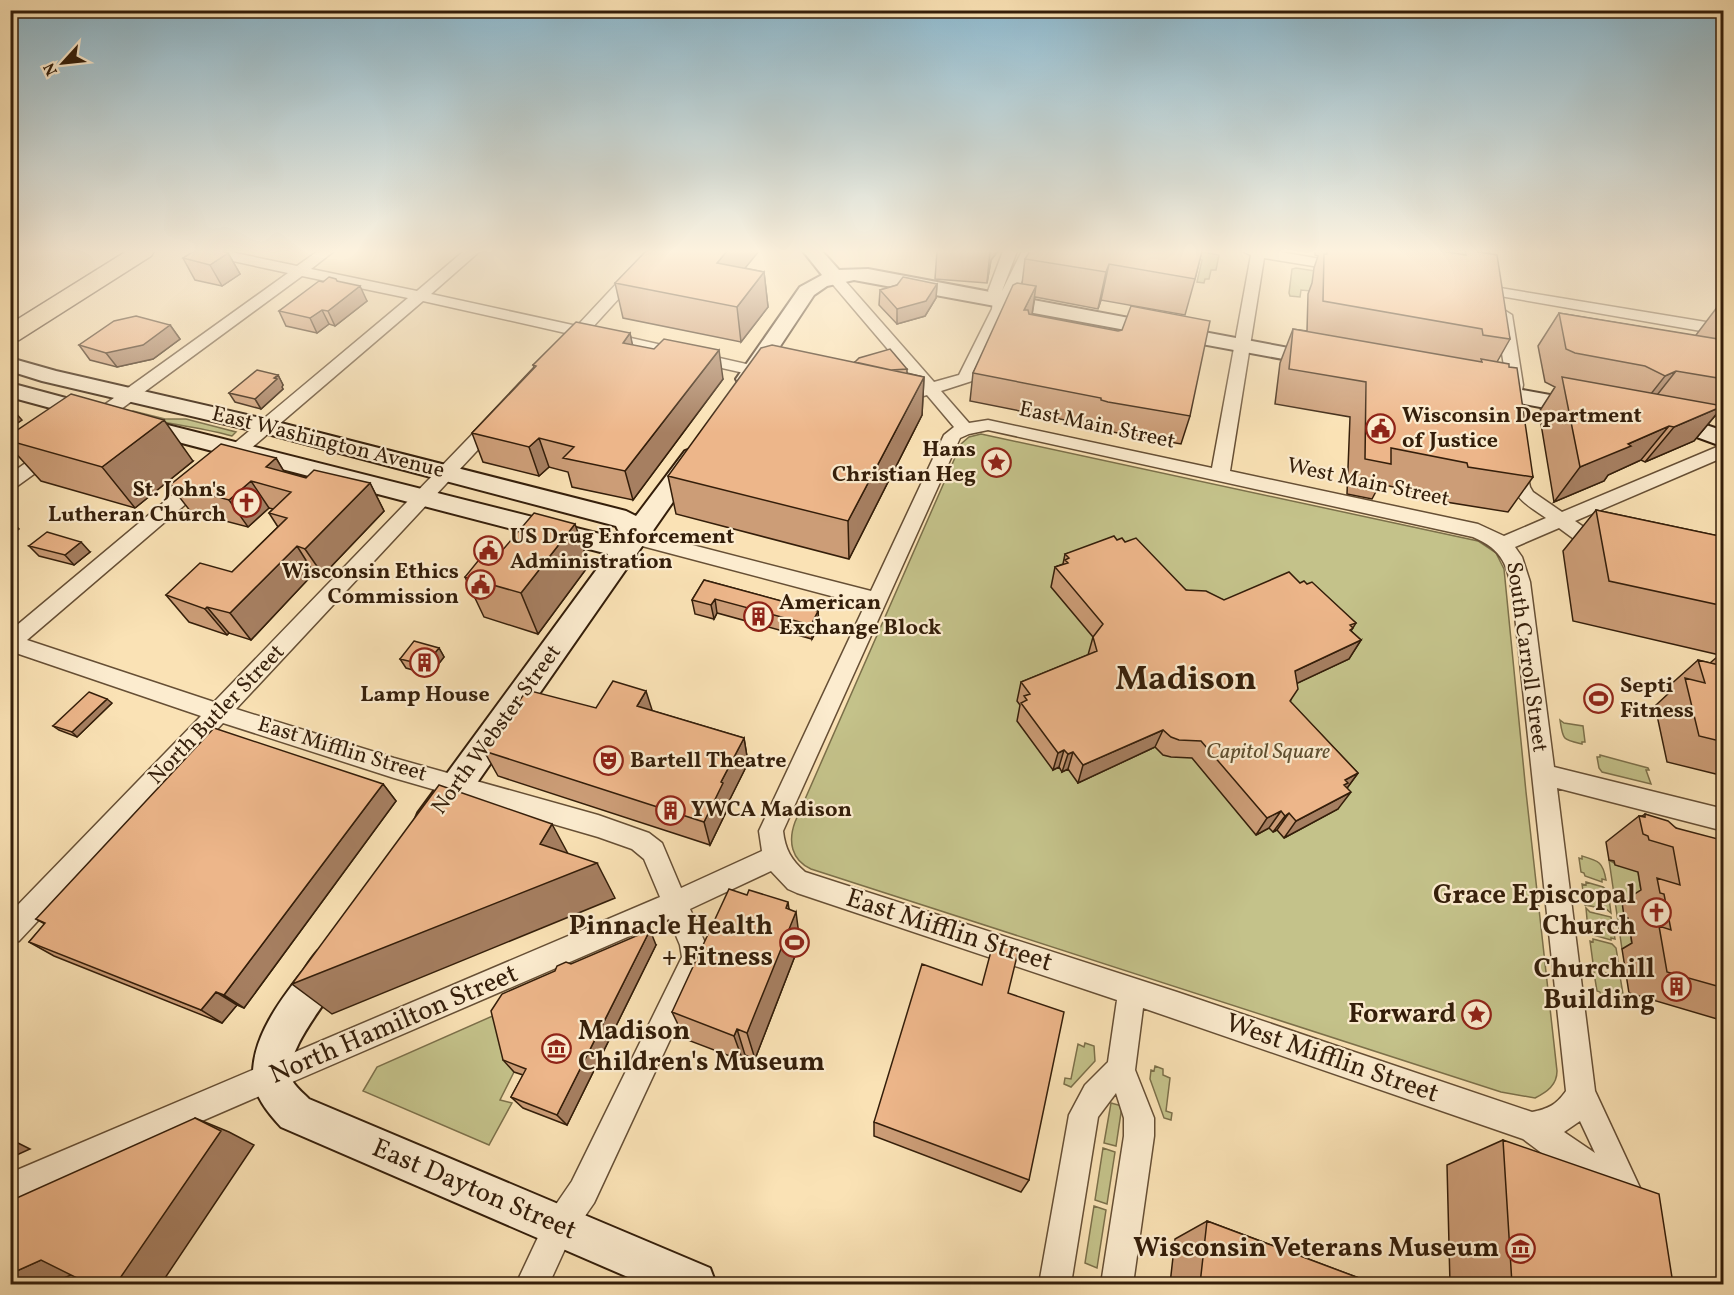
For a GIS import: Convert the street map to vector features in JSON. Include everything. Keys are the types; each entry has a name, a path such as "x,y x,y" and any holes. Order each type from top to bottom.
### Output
{"main road":[{"path":"10,323 35,311"},
{"path":"10,335 46,311"}],"street":[{"path":"10,483 244,311"},
{"path":"11,643 402,311"},
{"path":"491,311 783,376"},
{"path":"558,356 599,311"},
{"path":"734,396 793,311"},
{"path":"775,857 771,843 771,831 874,600 950,438 965,429 864,311"},
{"path":"881,397 896,399 966,378 998,311"},
{"path":"1065,311 1337,363"},
{"path":"1220,475 1246,311"},
{"path":"1503,311 1515,385 1512,418"},
{"path":"1615,311 1724,330"},
{"name":"East Washington Avenue","path":"10,364 265,426 626,520 634,537"},
{"path":"1462,386 1599,411"},
{"name":"East Washington Avenue","path":"10,390 236,452 608,545 634,537 874,600"},
{"name":"North Butler Street","path":"10,932 505,411"},
{"path":"1647,420 1690,428 1724,440"},
{"name":"East Main Street","path":"965,429 988,425 1220,475"},
{"name":"North Webster Street","path":"413,849 708,435"},
{"path":"1515,441 1523,491 1596,546 1622,554"},
{"path":"1503,544 1724,450"},
{"name":"West Main Street","path":"1220,475 1478,531 1503,544"},
{"name":"South Carroll Street","path":"1503,544 1517,562 1581,1094"},
{"name":"East Mifflin Street","path":"11,643 219,713 394,768 598,826 640,841 652,851 695,950 693,962 583,1192 559,1227 532,1284"},
{"path":"1543,774 1724,820"},
{"name":"East Mifflin Street","path":"775,857 797,881 1132,992"},
{"name":"North Hamilton Street","path":"10,1189 675,903 775,857"},
{"path":"272,1077 276,1046 285,1029 345,944"},
{"path":"1117,1284 1139,1136 1138,1118 1133,1098 1121,1070 1132,992"},
{"name":"West Mifflin Street","path":"1132,992 1532,1127 1568,1154 1626,1190 1599,1128 1581,1094"},
{"path":"1054,1284 1084,1115 1091,1099 1102,1084 1121,1070"},
{"name":"East Dayton Street","path":"272,1077 276,1094 284,1105 295,1113 694,1284"},
{"path":"1532,1127 1555,1123 1571,1112 1581,1094"}],"green space":[{"path":"133,411 165,419 186,419 236,432 232,436 168,423 130,413"},
{"name":"Capitol Square","path":"981,434 1478,541 1496,553 1504,569 1557,1071 1553,1084 1547,1091 1535,1098 1501,1092 811,869 799,861 792,843 795,822 961,444 969,437"},
{"path":"1560,720 1564,723 1583,726 1585,742 1582,744 1565,738"},
{"path":"1600,755 1648,768 1649,770 1646,770 1651,784 1602,772 1597,757"},
{"path":"1582,856 1602,866 1606,880 1602,879 1602,882 1585,876 1581,872 1579,858 1582,859"},
{"path":"1609,860 1619,866 1637,867 1644,909 1628,918 1633,953 1622,949"},
{"path":"1586,882 1603,887 1608,891 1611,913 1606,909 1585,905 1582,884 1586,885"},
{"path":"1586,908 1590,912 1611,917 1615,939 1593,935 1592,931 1588,930"},
{"path":"1593,939 1612,944 1616,948 1620,972 1615,968 1593,963 1590,941 1593,942"},
{"path":"1593,967 1598,971 1620,976 1624,1000 1620,999 1620,1001 1601,995 1597,991"},
{"path":"513,1007 502,1024 514,1072 500,1100 512,1103 489,1145 363,1091 377,1067"},
{"path":"1085,1043 1094,1046 1095,1061 1071,1087 1064,1084 1065,1078 1071,1079 1078,1044 1084,1047"},
{"path":"1155,1066 1163,1069 1163,1075 1170,1078 1166,1111 1172,1113 1171,1120 1164,1118 1150,1079 1151,1070 1154,1071"},
{"path":"1111,1103 1122,1106 1116,1146 1104,1143"},
{"path":"1103,1148 1115,1152 1107,1204 1095,1200"},
{"path":"1094,1206 1106,1210 1097,1268 1085,1263"}],"building":[{"path":"281,311 320,311 310,318"},
{"path":"1001,311 1028,311 1029,314 1118,331 1122,330 1129,311 1160,311 1210,321 1190,416 1108,402 1101,398 973,373"},
{"path":"1382,311 1506,311 1510,339 1483,335 1482,329"},
{"path":"1559,313 1724,340 1724,379 1676,371 1665,376 1645,366 1575,353 1566,349"},
{"path":"136,316 170,325 143,345 106,353 79,345 114,321"},
{"path":"576,322 630,333 623,343 654,349 664,339 719,350 625,471 563,458 574,447 539,438 529,447 472,433 536,366 533,365"},
{"path":"1293,329 1482,362 1481,359 1509,364 1509,367 1517,368 1533,477 1468,467 1467,463 1391,448 1391,464 1365,459 1366,382 1289,369"},
{"path":"772,345 924,377 848,521 668,476 761,348"},
{"path":"890,349 907,369 891,370 855,362 859,358"},
{"path":"257,370 278,375 274,378 277,379 255,399 229,393"},
{"path":"1562,377 1723,406 1674,427 1669,426 1628,444 1631,446 1580,467"},
{"path":"71,394 164,420 102,467 10,441 10,435"},
{"path":"221,444 276,458 266,467 306,478 314,470 370,483 305,549 297,546 230,613 207,607 205,609 166,595 200,563 232,572 287,518 269,513 291,492 251,481 229,500 170,485"},
{"path":"1596,510 1724,537 1724,606 1609,581"},
{"path":"534,513 575,524 521,593 465,577 482,556 495,559"},
{"path":"47,532 81,542 65,555 29,546"},
{"path":"1114,536 1117,540 1122,538 1125,542 1136,538 1186,590 1206,591 1224,600 1289,572 1300,583 1312,582 1356,623 1350,625 1353,628 1350,630 1361,640 1295,671 1298,689 1290,701 1358,773 1345,780 1348,783 1344,785 1351,792 1296,821 1289,813 1285,816 1281,811 1267,818 1201,741 1179,740 1163,730 1083,765 1073,752 1068,754 1064,750 1058,753 1021,703 1027,700 1024,696 1030,694 1021,682 1097,651 1093,637 1103,624 1055,567 1068,563 1065,560 1069,558 1065,554"},
{"path":"704,580 818,611 811,625 715,599 711,605 692,600"},
{"path":"414,641 439,648 425,665 400,659"},
{"path":"1717,657 1724,659 1724,742 1699,736 1685,678 1705,683 1698,660 1719,665"},
{"path":"613,681 646,691 637,706 744,738 721,782 723,783 704,822 484,751 527,690 596,708"},
{"path":"89,692 107,699 72,732 53,726"},
{"path":"214,728 383,784 224,995 216,992 201,1010 29,942 45,923 36,919"},
{"path":"439,785 552,824 540,844 597,863 292,984"},
{"path":"1645,814 1668,821 1676,828 1718,839 1724,866 1724,988 1667,972 1659,926 1671,930 1664,894 1660,893 1657,878 1680,885 1673,847 1649,840 1648,836 1643,834 1639,816 1645,817"},
{"path":"729,889 747,895 749,890 788,902 786,908 796,912 747,1033 737,1029 734,1036 672,1012"},
{"name":"Madison Children's Museum","path":"650,930 557,1115 511,1097 526,1069 503,1060 491,1011 502,994 555,971 557,966 566,962 571,964"},
{"path":"994,940 1019,948 1008,993 1064,1012 1029,1180 874,1122 922,964 982,985"},
{"path":"195,1118 221,1131 116,1284 89,1284 41,1260 10,1274 10,1201"},
{"path":"1503,1140 1659,1194 1673,1284 1512,1284"},
{"path":"1207,1221 1375,1284 1200,1284"}],"place":[{"name":"Wisconsin Department of Justice","path":"1381,429"},
{"name":"Hans Christian Heg","path":"997,463"},
{"name":"St. John's Lutheran Church","path":"247,503"},
{"name":"US Drug Enforcement Administration","path":"489,550"},
{"name":"Wisconsin Ethics Commission","path":"480,585"},
{"name":"American Exchange Block","path":"758,616"},
{"name":"Lamp House","path":"425,663"},
{"name":"Septi Fitness","path":"1599,699"},
{"name":"Bartell Theatre","path":"609,761"},
{"name":"YWCA Madison","path":"670,810"},
{"name":"Grace Episcopal Church","path":"1657,912"},
{"name":"Pinnacle Health + Fitness","path":"794,943"},
{"name":"Churchill Building","path":"1676,986"},
{"name":"Forward","path":"1477,1015"},
{"name":"Madison Children's Museum","path":"557,1048"},
{"name":"Wisconsin Veterans Museum","path":"1520,1249"}],"district":[{"name":"Madison","path":"1186,680"}]}
